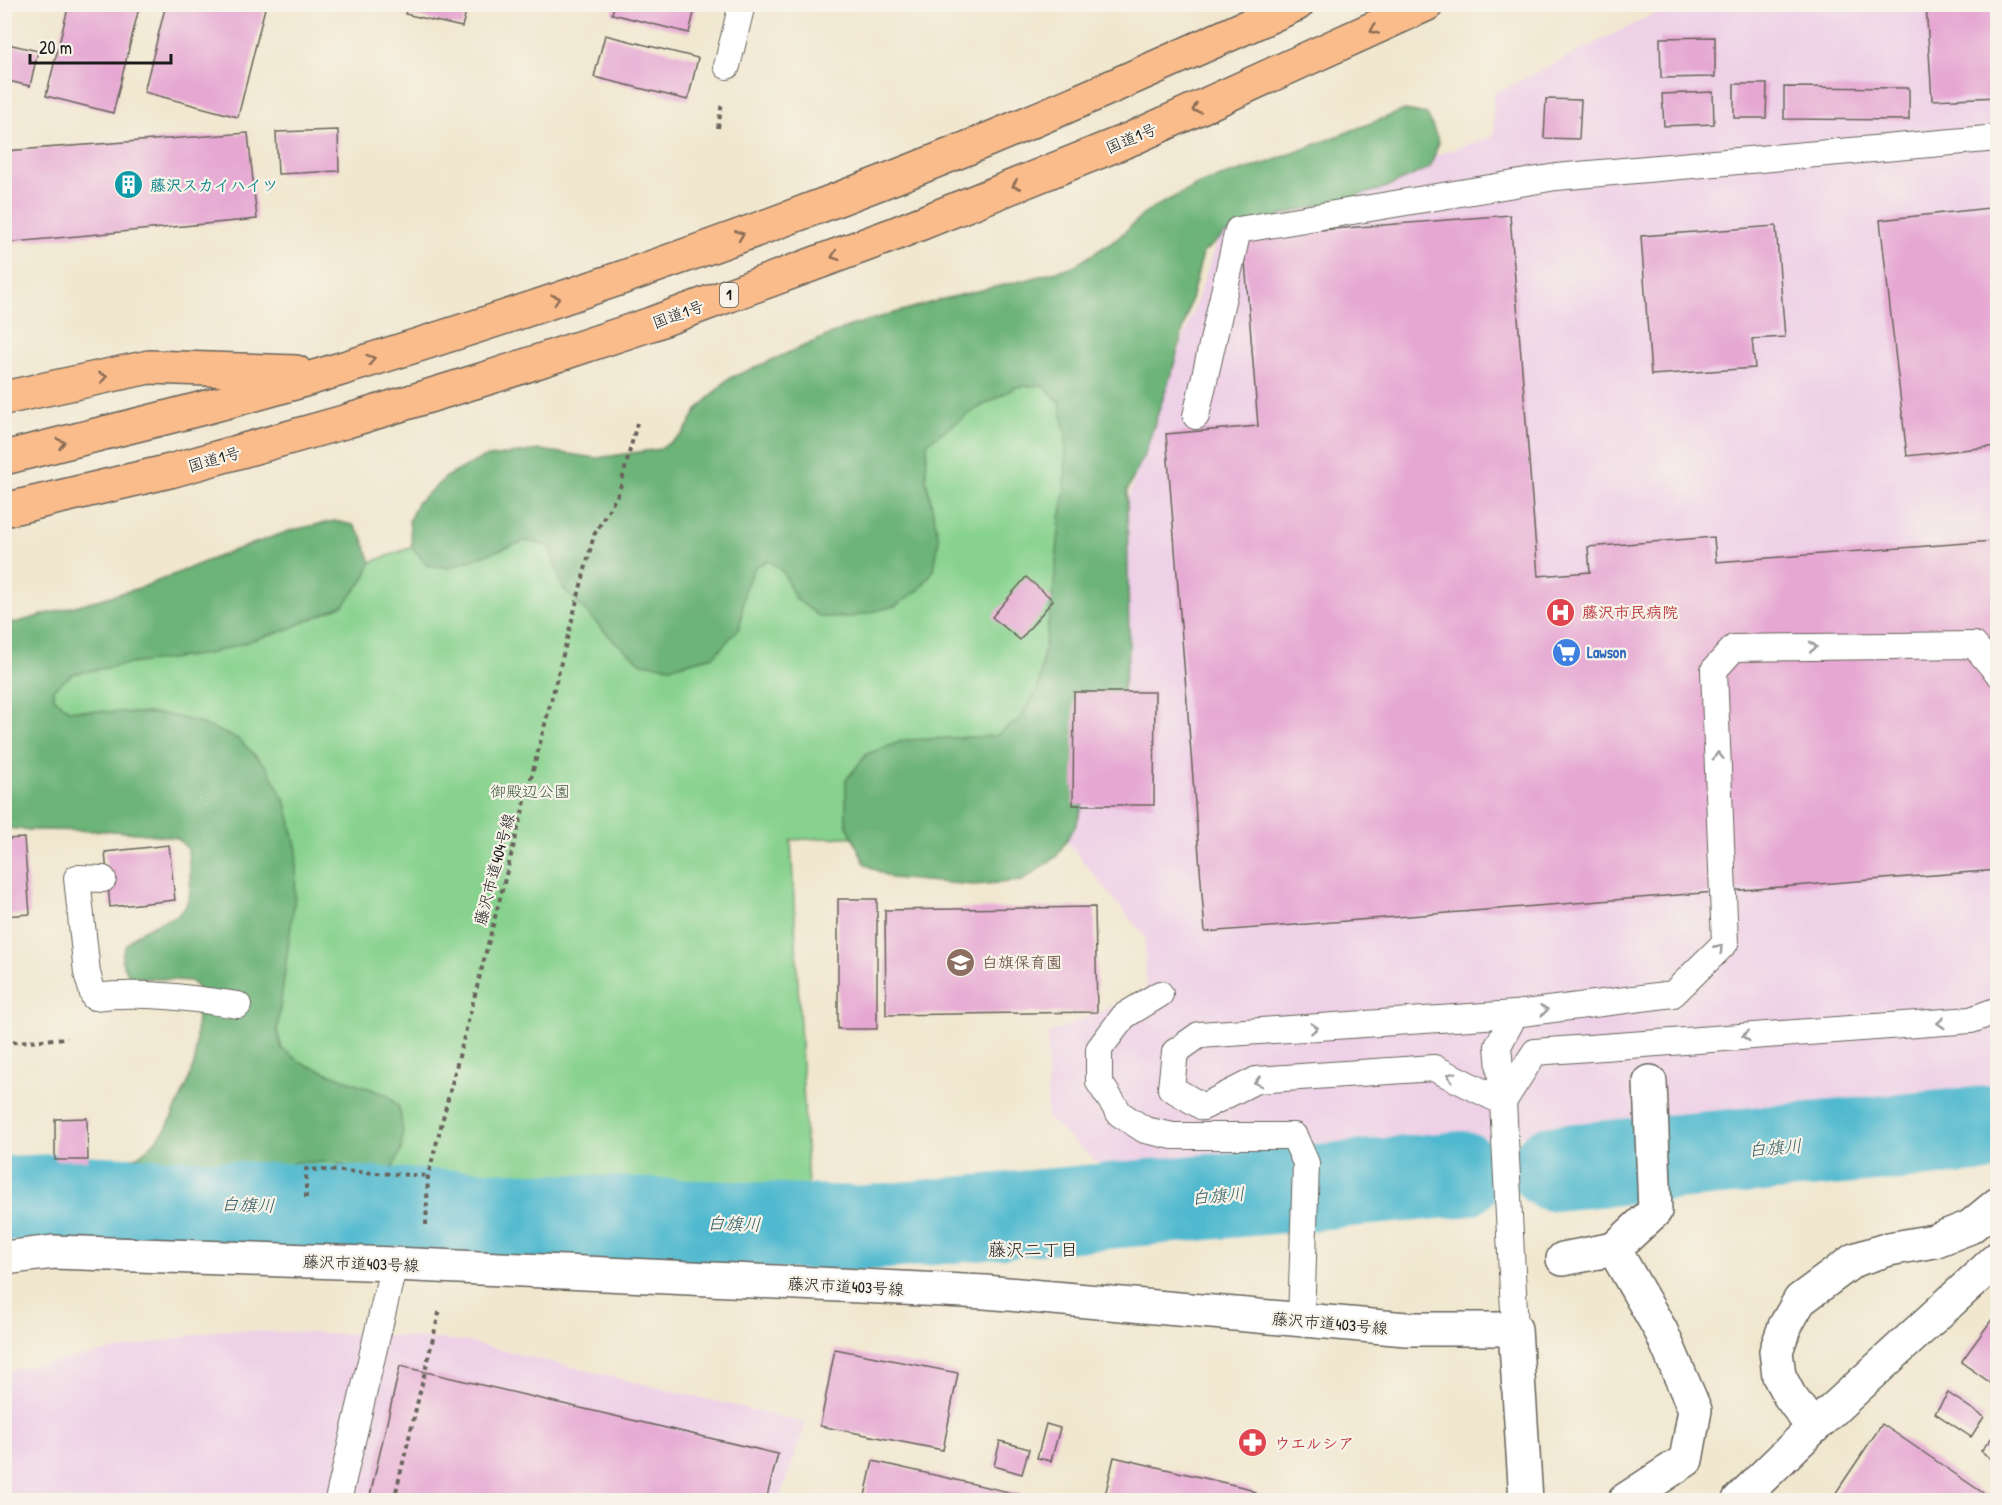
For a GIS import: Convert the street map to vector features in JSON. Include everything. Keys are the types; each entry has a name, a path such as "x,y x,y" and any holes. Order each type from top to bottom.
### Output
{"highway":[{"path":"4,458 328,373 645,270 886,181 1122,83 1298,4"},
{"name":"国道1号","path":"4,510 170,471 344,422 651,324 892,235 1133,138 1427,4"},
{"path":"4,398 150,367 328,373"}],"street":[{"path":"1563,1259 1614,1249 1655,1211 1650,1082"},
{"path":"1813,1428 1789,1395 1779,1376 1776,1351 1785,1326 1800,1300 1854,1260 1889,1249 1934,1241 1970,1227 1998,1204"},
{"path":"1614,1249 1660,1331 1695,1410 1686,1460 1625,1500"},
{"name":"藤沢市道403号線","path":"4,1258 54,1252 394,1264 985,1292 1406,1329 1515,1329"},
{"path":"1739,1500 1813,1428 1998,1258"},
{"path":"1515,1329 1526,1500"}],"lane":[{"path":"727,66 742,4"},
{"path":"1196,416 1238,230 1556,177 1998,138"},
{"path":"1503,1102 1434,1068 1256,1080 1203,1107 1171,1088 1175,1052 1199,1035 1515,1014 1673,994 1725,943 1714,670 1734,648 1974,645 1998,673"},
{"path":"103,879 78,878 87,973 94,997 113,994 178,996 238,1005"},
{"path":"1161,994 1124,1016 1099,1049 1099,1082 1120,1114 1145,1130 1173,1136 1294,1136 1306,1163 1301,1321"},
{"path":"1503,1102 1535,1052 1971,1020 1998,1010"},
{"path":"1515,1014 1498,1046 1515,1329"},
{"path":"338,1500 394,1264"}],"path":[{"name":"藤沢市道404号線","path":"426,1228 428,1176 594,535 619,492 637,423"},
{"path":"4,1043 67,1038"},
{"path":"306,1198 306,1169 428,1176"},
{"path":"394,1500 442,1300"}],"shaded area":[{"name":"藤沢市民病院","path":"1672,5 1997,5 1997,1094 1108,1172 1047,1118 1048,1034 1146,992 1145,937 1056,828 1124,714 1124,510 1223,225 1494,136 1493,94"},
{"path":"220,1330 385,1335 463,1341 806,1423 779,1500 5,1500 4,1374 13,1370"}],"green space":[{"path":"1405,110 1427,114 1439,142 1430,168 1382,189 1283,215 1225,234 1203,253 1174,365 1145,453 1127,491 1129,652 1118,718 1094,773 1076,825 1056,857 1022,881 973,885 891,878 865,864 846,823 846,780 867,754 905,740 995,736 1020,719 1038,689 1054,585 1065,490 1066,438 1060,402 1042,385 1016,387 973,411 927,443 926,479 939,539 934,570 919,590 895,606 852,617 820,617 795,598 783,572 769,561 756,566 745,588 740,627 714,656 671,667 642,663 614,641 563,588 549,546 525,541 448,568 427,565 412,547 409,521 417,503 446,477 482,458 540,450 597,458 660,449 683,434 698,409 728,379 850,326 943,299 1074,266 1117,239 1147,211 1201,183 1267,163"},
{"name":"御殿辺公園","path":"1153,274 1024,827 791,840 808,1188 460,1192 338,1188 200,1169 271,856 185,818 4,657 286,593"},
{"path":"334,521 353,525 362,536 371,562 364,579 344,605 286,630 208,654 73,674 53,689 54,698 69,710 164,714 197,722 238,739 267,767 286,803 297,850 295,895 277,1031 282,1049 304,1064 387,1095 399,1107 403,1133 401,1151 390,1173 367,1173 333,1162 295,1162 266,1178 228,1173 160,1180 99,1176 5,1184 5,1164 81,1172 114,1165 138,1156 152,1144 166,1129 187,1085 195,1061 198,988 190,981 131,977 122,959 127,944 140,932 177,915 187,904 190,889 188,849 177,838 114,831 5,828 5,623 18,622 143,587 229,552 292,530"}],"building":[{"path":"69,4 140,4 113,113 46,96"},
{"path":"166,4 266,4 238,117 144,92"},
{"path":"378,4 401,4 399,11"},
{"path":"408,4 468,4 462,27 405,14"},
{"path":"1926,4 1998,4 1998,97 1932,100"},
{"path":"614,5 696,5 689,33 612,14"},
{"path":"605,35 698,58 688,100 594,77"},
{"path":"1715,37 1715,77 1661,78 1660,38"},
{"path":"4,43 38,51 30,86 4,80"},
{"path":"1734,84 1767,84 1766,118 1734,118"},
{"path":"1784,87 1909,88 1909,120 1784,119"},
{"path":"1713,92 1714,124 1664,126 1662,94"},
{"path":"1546,99 1581,100 1579,139 1544,138"},
{"path":"338,130 339,171 278,174 276,132"},
{"name":"藤沢スカイハイツ","path":"248,133 257,219 4,243 4,151"},
{"path":"1998,207 1998,446 1907,456 1880,220"},
{"path":"1510,215 1538,576 1590,572 1588,547 1714,537 1716,562 1993,541 1998,602 1998,870 1205,932 1166,434 1258,426 1243,236"},
{"path":"1776,226 1785,337 1752,339 1755,368 1651,375 1641,236"},
{"path":"1026,577 1053,600 1020,640 992,617"},
{"path":"1074,692 1155,692 1154,805 1073,805"},
{"path":"24,838 30,914 4,916 4,839"},
{"path":"169,845 175,900 110,907 105,852"},
{"path":"838,899 877,899 877,1029 838,1029"},
{"path":"1095,907 1097,1012 886,1015 885,910"},
{"path":"87,1118 88,1160 55,1160 55,1119"},
{"path":"1998,1311 1998,1388 1961,1362"},
{"path":"835,1349 958,1373 943,1450 820,1426"},
{"path":"400,1366 778,1454 766,1500 369,1500"},
{"path":"1948,1393 1984,1417 1971,1437 1935,1413"},
{"path":"1046,1424 1060,1428 1051,1461 1037,1458"},
{"path":"1882,1424 1989,1497 1986,1500 1831,1500"},
{"path":"1998,1430 1998,1464 1981,1451"},
{"path":"1000,1441 1029,1449 1022,1474 994,1466"},
{"path":"1114,1457 1247,1488 1267,1500 1104,1500"},
{"path":"873,1461 1044,1500 864,1500"}],"waterway":[{"name":"白旗川","path":"1553,1168 1998,1128"},
{"name":"白旗川","path":"4,1199 54,1197 855,1229 1461,1174"}],"place":[{"name":"藤沢スカイハイツ","path":"129,185"},
{"name":"藤沢市民病院","path":"1561,612"},
{"name":"Lawson","path":"1566,652"},
{"name":"白旗保育園","path":"961,962"},
{"name":"ウエルシア","path":"1253,1443"}],"district":[{"name":"藤沢二丁目","path":"1033,1250"}]}
